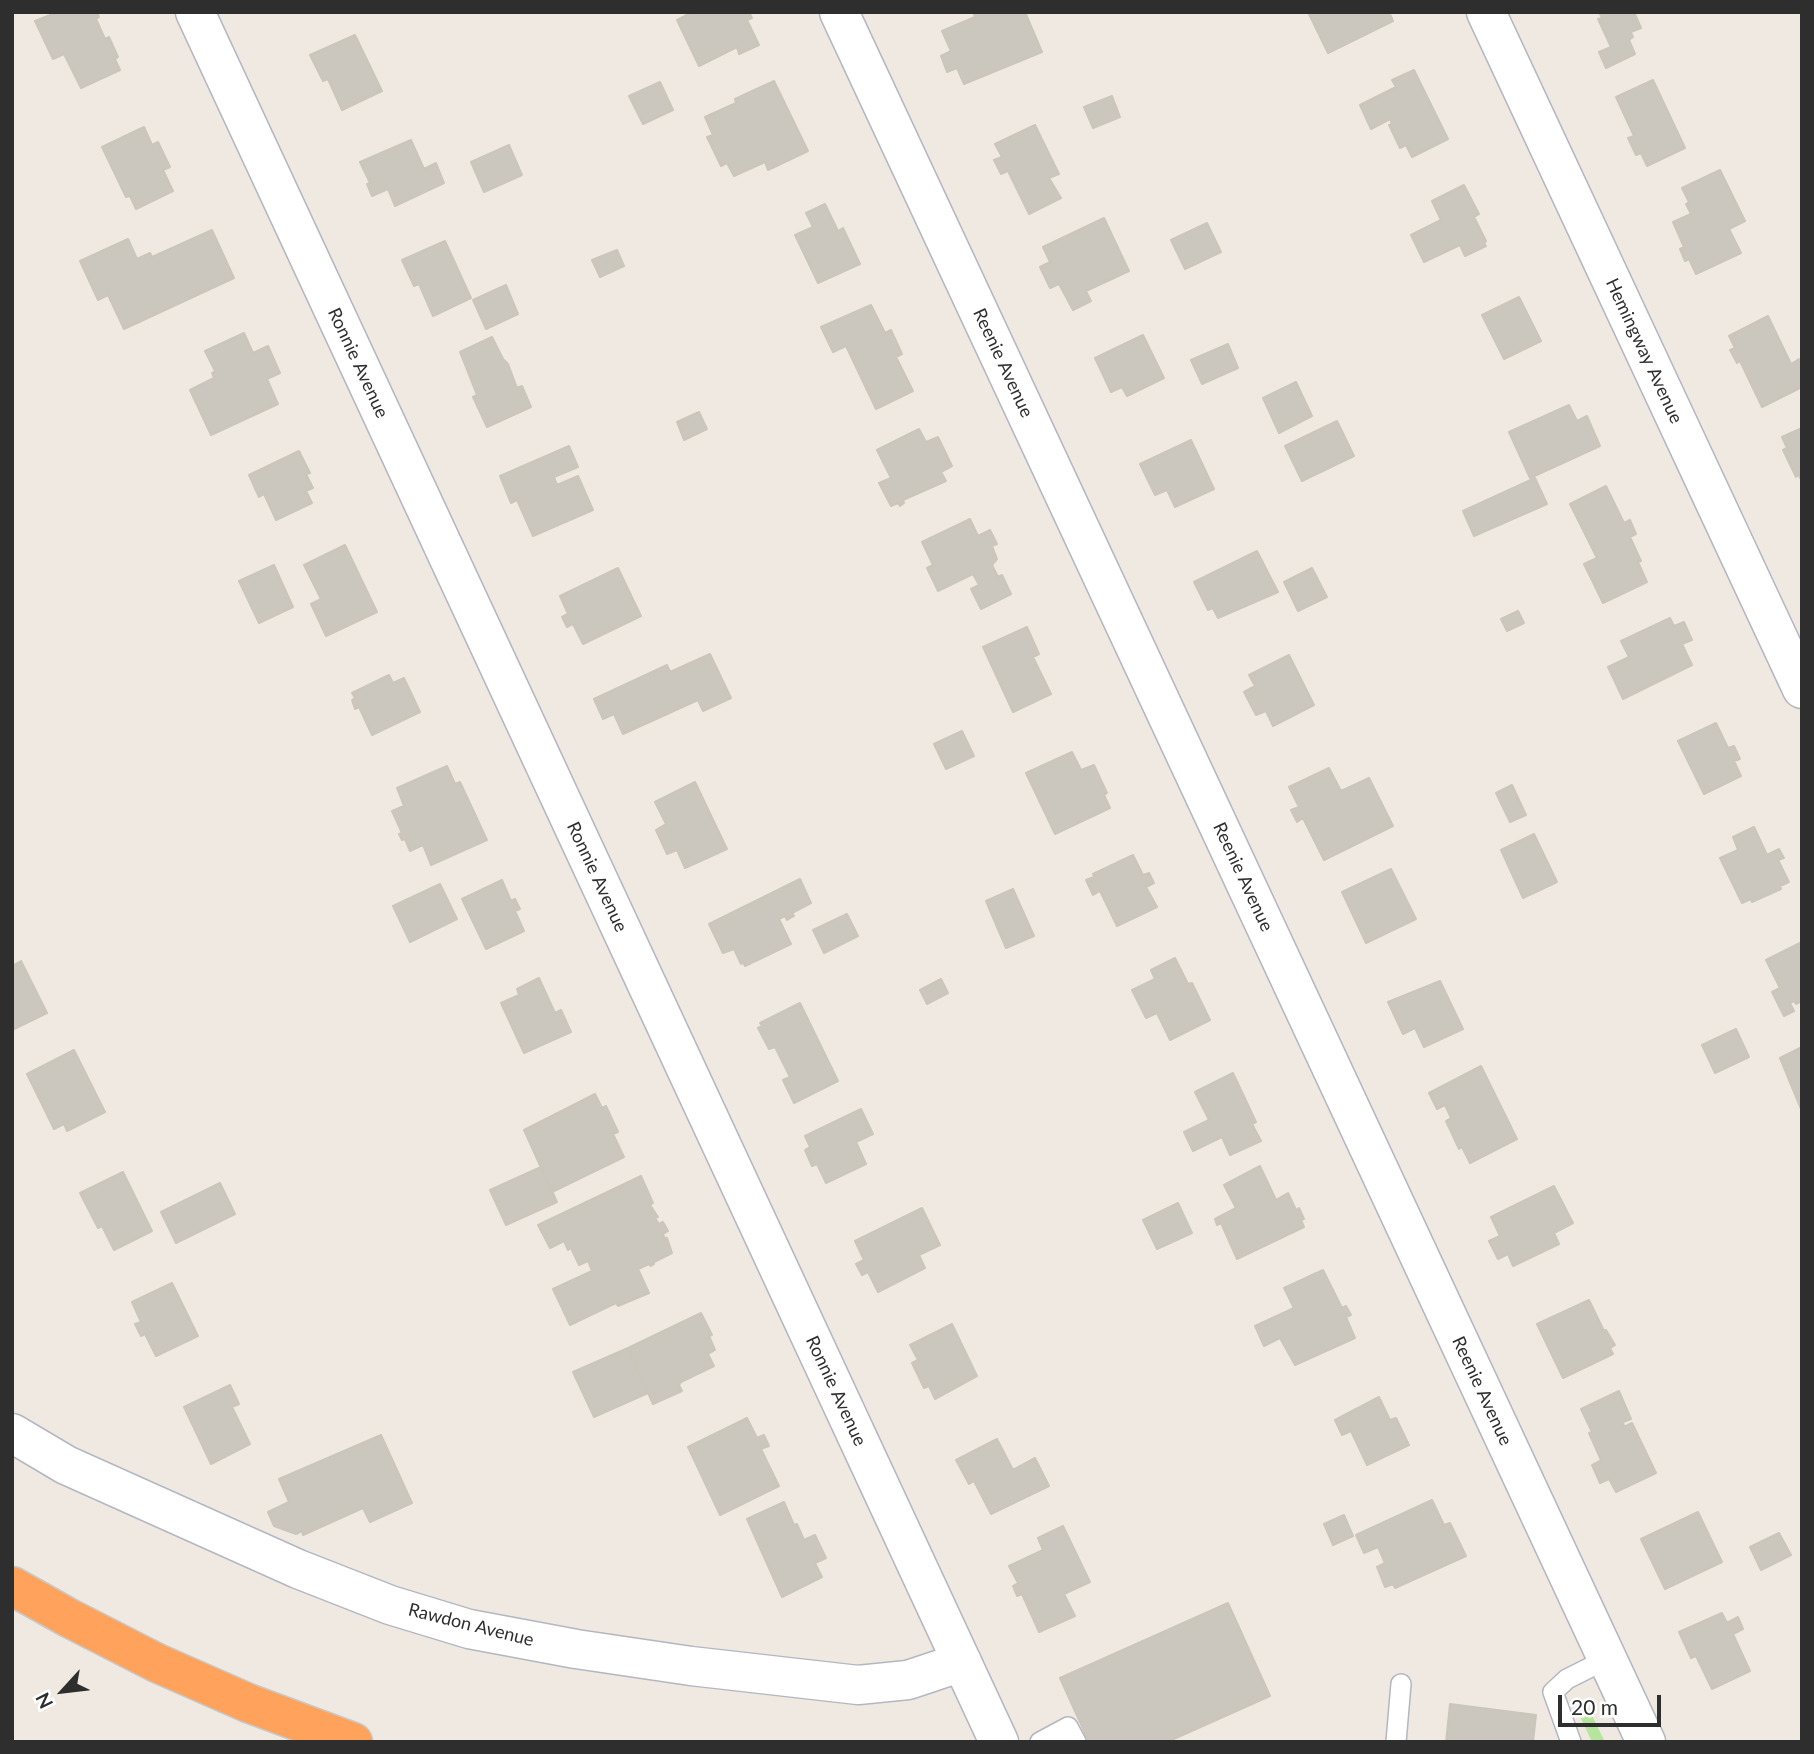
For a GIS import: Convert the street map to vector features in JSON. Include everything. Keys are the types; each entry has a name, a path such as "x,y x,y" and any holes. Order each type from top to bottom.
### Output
{"highway":[{"path":"12,1586 157,1663 248,1703 353,1742"}],"street":[{"name":"Ronnie Avenue","path":"195,12 999,1742"},
{"name":"Reenie Avenue","path":"839,12 1646,1742"},
{"name":"Hemingway Avenue","path":"1486,12 1802,689"},
{"name":"Rawdon Avenue","path":"12,1433 66,1465 298,1569 390,1605 469,1629 691,1667 858,1685 908,1680 962,1662"}],"lane":[{"path":"1571,1742 1553,1692 1567,1679 1607,1659"},
{"path":"1396,1742 1401,1684"},
{"path":"1040,1742 1068,1727 1076,1742"}],"green space":[{"path":"1585,1701 1605,1742 1592,1742 1578,1712 1581,1703"}],"building":[{"path":"58,12 97,12 99,17 96,19 105,39 109,37 118,57 115,59 120,70 81,88 64,54 53,59 35,21"},
{"path":"693,12 749,12 752,18 747,20 759,45 739,54 737,47 699,66 677,20"},
{"path":"973,12 1025,12 1042,52 964,84 957,68 947,72 941,56 951,51 942,31 975,17"},
{"path":"1308,12 1389,12 1393,21 1328,53"},
{"path":"1599,12 1634,12 1641,28 1631,32 1633,37 1629,40 1635,54 1606,68 1599,52 1611,47 1598,19 1602,18"},
{"path":"355,35 382,91 342,110 328,79 323,81 310,55"},
{"path":"1414,70 1448,139 1412,157 1406,145 1400,148 1389,125 1392,124 1390,119 1371,129 1360,105 1396,87 1392,80"},
{"path":"1653,80 1685,148 1647,166 1641,153 1636,155 1628,138 1634,136 1616,97"},
{"path":"774,81 808,151 768,170 765,162 734,176 727,163 721,166 707,137 713,135 705,117"},
{"path":"660,82 673,110 643,124 629,96"},
{"path":"1112,96 1120,117 1093,128 1084,107"},
{"path":"1035,125 1059,174 1049,178 1061,198 1029,214 1008,171 1001,174 994,160 1002,157 995,144"},
{"path":"144,127 152,145 158,142 170,167 163,170 173,191 136,209 130,196 126,197 102,147"},
{"path":"411,140 424,169 436,163 444,183 395,206 388,189 372,196 367,184 370,183 360,162"},
{"path":"509,145 522,175 484,192 471,162"},
{"path":"1720,170 1745,221 1729,229 1741,253 1696,274 1689,259 1685,261 1680,249 1684,247 1673,222 1691,214 1682,188"},
{"path":"1464,185 1479,214 1474,217 1486,246 1465,256 1460,245 1424,262 1411,235 1441,220 1432,201"},
{"path":"825,204 838,231 843,228 860,264 818,283 795,235 813,227 806,213"},
{"path":"1104,218 1129,271 1086,291 1091,301 1073,310 1059,284 1050,288 1040,267 1050,262 1043,247"},
{"path":"1207,223 1221,252 1185,269 1171,240"},
{"path":"212,230 234,278 124,329 108,295 98,300 80,261 128,239 137,259 150,253 152,257"},
{"path":"445,241 471,298 433,316 419,284 414,286 402,260"},
{"path":"617,250 624,266 600,277 592,260"},
{"path":"506,285 518,314 486,329 473,300"},
{"path":"1519,297 1541,341 1504,359 1482,315"},
{"path":"871,305 885,333 891,330 902,354 896,357 913,391 876,409 846,346 833,352 821,327"},
{"path":"1768,316 1791,364 1799,359 1802,364 1802,387 1762,407 1740,361 1737,363 1730,350 1735,348 1729,336"},
{"path":"244,333 253,353 268,346 280,373 267,379 278,404 211,435 190,390 214,378 212,373 215,371 205,351"},
{"path":"1143,335 1164,378 1127,396 1122,387 1111,392 1095,358"},
{"path":"492,337 508,364 517,388 522,386 531,407 487,427 473,397 477,395 460,352"},
{"path":"1228,344 1238,368 1202,384 1191,360"},
{"path":"1296,382 1312,416 1279,433 1263,398"},
{"path":"1569,405 1577,421 1587,416 1600,446 1530,478 1509,432"},
{"path":"699,412 707,429 684,440 677,422"},
{"path":"1337,421 1354,456 1302,481 1285,446"},
{"path":"1802,428 1802,482 1799,475 1796,477 1783,450 1787,448 1782,437"},
{"path":"919,429 926,442 938,437 952,466 941,472 946,481 903,500 904,503 900,506 898,503 891,506 879,483 891,478 877,450"},
{"path":"1191,440 1214,489 1175,507 1167,490 1155,495 1140,464"},
{"path":"569,446 578,467 554,477 557,485 578,476 593,510 533,536 517,500 511,503 500,476"},
{"path":"299,451 310,473 306,474 313,488 306,491 312,503 276,520 264,494 259,497 249,475"},
{"path":"1535,478 1547,504 1474,536 1463,511"},
{"path":"1606,486 1624,523 1630,520 1636,534 1630,537 1647,582 1603,603 1584,564 1597,558 1570,504"},
{"path":"970,519 978,536 990,530 997,544 992,546 997,559 992,565 998,577 1002,575 1011,594 981,609 971,589 979,585 973,574 938,591 927,568 933,565 922,542"},
{"path":"345,545 377,612 326,636 311,604 321,599 304,565"},
{"path":"1257,551 1278,592 1218,618 1213,608 1208,610 1194,582"},
{"path":"274,565 293,607 259,623 239,581"},
{"path":"618,568 641,616 583,644 573,624 567,627 562,617 568,614 560,596"},
{"path":"1312,568 1327,597 1298,611 1284,582"},
{"path":"1518,611 1524,623 1507,631 1501,619"},
{"path":"1670,618 1674,626 1684,622 1692,640 1682,644 1692,665 1623,699 1608,667 1629,657 1621,641"},
{"path":"1027,627 1039,654 1033,657 1051,694 1013,712 983,647"},
{"path":"710,654 731,698 703,711 698,700 623,734 614,714 603,719 594,699 667,665 670,672"},
{"path":"1289,655 1314,705 1273,726 1266,711 1256,715 1244,692 1255,686 1249,675"},
{"path":"389,675 393,683 404,678 420,712 372,735 359,707 355,709 352,693"},
{"path":"1716,723 1728,748 1734,746 1740,759 1734,761 1741,776 1704,794 1678,741"},
{"path":"962,731 974,756 946,769 934,744"},
{"path":"1072,752 1081,770 1094,765 1107,793 1104,795 1110,808 1055,834 1026,773"},
{"path":"447,766 455,784 460,782 487,840 431,865 423,845 410,851 405,839 402,840 399,834 402,833 392,811 404,806 397,788"},
{"path":"1329,768 1341,791 1369,778 1393,826 1324,860 1303,818 1297,822 1291,810 1299,807 1289,787"},
{"path":"695,782 727,849 685,868 677,850 667,854 656,830 666,824 655,802"},
{"path":"1512,785 1526,815 1510,822 1496,793"},
{"path":"1754,827 1767,855 1779,849 1784,858 1778,860 1789,882 1780,886 1781,889 1752,902 1751,899 1742,903 1720,858 1738,850 1733,837"},
{"path":"1534,834 1557,882 1523,898 1501,850"},
{"path":"1133,855 1143,875 1149,873 1154,883 1146,887 1157,907 1117,926 1100,891 1093,895 1086,880"},
{"path":"1391,869 1416,919 1366,943 1342,892"},
{"path":"800,879 811,903 792,913 794,916 787,920 785,916 779,919 791,944 745,966 743,962 741,964 734,949 723,953 709,924"},
{"path":"502,880 511,901 515,899 520,909 515,911 524,931 486,949 462,899"},
{"path":"440,884 457,919 410,942 393,906"},
{"path":"1013,889 1034,936 1006,948 986,901"},
{"path":"847,914 858,936 824,953 813,930"},
{"path":"1802,942 1802,1001 1790,1003 1794,1011 1784,1016 1772,992 1780,988 1766,960"},
{"path":"1175,958 1188,984 1192,983 1210,1020 1170,1040 1157,1013 1146,1018 1132,990 1155,979 1151,970"},
{"path":"21,961 47,1013 12,1030 12,966"},
{"path":"539,978 555,1013 561,1010 571,1032 524,1053 501,1003 519,995 517,989"},
{"path":"941,979 948,993 927,1004 920,990"},
{"path":"1440,981 1463,1029 1424,1047 1415,1028 1403,1034 1388,1002"},
{"path":"800,1003 838,1081 794,1103 783,1080 790,1077 775,1047 769,1049 758,1028 762,1026 760,1023"},
{"path":"1736,1029 1749,1057 1715,1073 1702,1045"},
{"path":"1802,1047 1802,1108 1801,1109 1780,1058"},
{"path":"74,1050 105,1112 67,1131 64,1124 54,1129 27,1074"},
{"path":"1481,1066 1517,1139 1470,1163 1462,1147 1459,1149 1446,1121 1451,1118 1445,1105 1437,1109 1429,1093"},
{"path":"1233,1073 1256,1122 1252,1124 1261,1141 1230,1155 1222,1137 1193,1151 1184,1132 1209,1120 1195,1092"},
{"path":"595,1094 602,1108 606,1106 618,1132 613,1134 624,1157 552,1192 524,1130"},
{"path":"861,1109 873,1134 856,1142 866,1164 826,1183 817,1164 812,1166 805,1150 810,1147 805,1136"},
{"path":"1260,1166 1276,1200 1288,1193 1296,1210 1299,1208 1304,1227 1237,1259 1221,1223 1217,1225 1215,1219 1236,1208 1224,1185"},
{"path":"541,1167 557,1202 506,1225 490,1190"},
{"path":"123,1172 152,1231 114,1250 102,1226 98,1228 80,1193"},
{"path":"641,1176 653,1203 650,1205 658,1217 655,1218 659,1224 663,1222 668,1231 663,1234 672,1253 651,1266 649,1264 638,1269 649,1293 618,1306 616,1303 570,1325 553,1289 592,1271 588,1261 579,1265 571,1248 568,1250 564,1241 550,1248 538,1225"},
{"path":"220,1183 235,1214 176,1243 161,1212"},
{"path":"1554,1186 1573,1223 1554,1233 1559,1244 1513,1266 1508,1254 1498,1259 1489,1241 1500,1236 1491,1217"},
{"path":"1178,1203 1192,1233 1157,1249 1143,1220"},
{"path":"922,1208 940,1245 919,1255 925,1268 878,1292 868,1272 862,1275 856,1264 864,1260 855,1241"},
{"path":"1323,1270 1342,1308 1346,1306 1351,1315 1346,1317 1355,1338 1295,1365 1280,1338 1264,1346 1255,1326 1294,1308 1284,1288"},
{"path":"172,1283 198,1336 156,1356 145,1334 141,1336 135,1324 141,1322 132,1302"},
{"path":"1589,1300 1604,1331 1606,1330 1615,1345 1610,1348 1613,1354 1563,1378 1537,1324"},
{"path":"701,1313 712,1335 709,1336 715,1350 708,1354 714,1366 681,1382 679,1385 682,1391 653,1404 628,1348"},
{"path":"952,1324 977,1376 935,1399 929,1386 924,1388 912,1363 918,1360 910,1345"},
{"path":"628,1348 648,1393 594,1417 573,1372"},
{"path":"230,1385 239,1404 232,1407 250,1444 211,1464 184,1407"},
{"path":"1619,1391 1631,1419 1623,1422 1624,1427 1632,1423 1656,1473 1616,1492 1609,1479 1600,1483 1592,1465 1601,1460 1581,1409"},
{"path":"1379,1397 1390,1420 1396,1418 1409,1445 1367,1465 1351,1431 1342,1435 1335,1420"},
{"path":"747,1418 757,1438 764,1435 769,1446 761,1449 779,1486 720,1515 688,1447"},
{"path":"381,1435 412,1503 370,1522 363,1508 303,1535 302,1531 296,1534 274,1526 268,1512 289,1502 279,1479"},
{"path":"997,1439 1013,1470 1035,1458 1049,1486 991,1514 974,1481 969,1484 956,1460"},
{"path":"1432,1500 1444,1525 1450,1523 1466,1556 1395,1588 1393,1584 1385,1587 1377,1567 1385,1563 1378,1547 1364,1553 1356,1535"},
{"path":"784,1502 804,1540 815,1535 826,1558 815,1563 822,1577 782,1597 747,1519"},
{"path":"1698,1512 1722,1562 1665,1589 1641,1539"},
{"path":"1344,1515 1353,1536 1333,1545 1324,1524"},
{"path":"1063,1526 1090,1582 1064,1594 1075,1616 1039,1632 1022,1594 1017,1596 1013,1586 1018,1583 1009,1566 1043,1550 1038,1538"},
{"path":"1779,1533 1791,1555 1761,1570 1750,1547"},
{"path":"1228,1603 1270,1696 1167,1742 1089,1742 1060,1678"},
{"path":"1722,1613 1727,1623 1738,1617 1743,1629 1733,1634 1750,1671 1712,1689 1696,1656 1691,1658 1679,1632"},
{"path":"1450,1704 1536,1715 1533,1742 1446,1742"}]}
